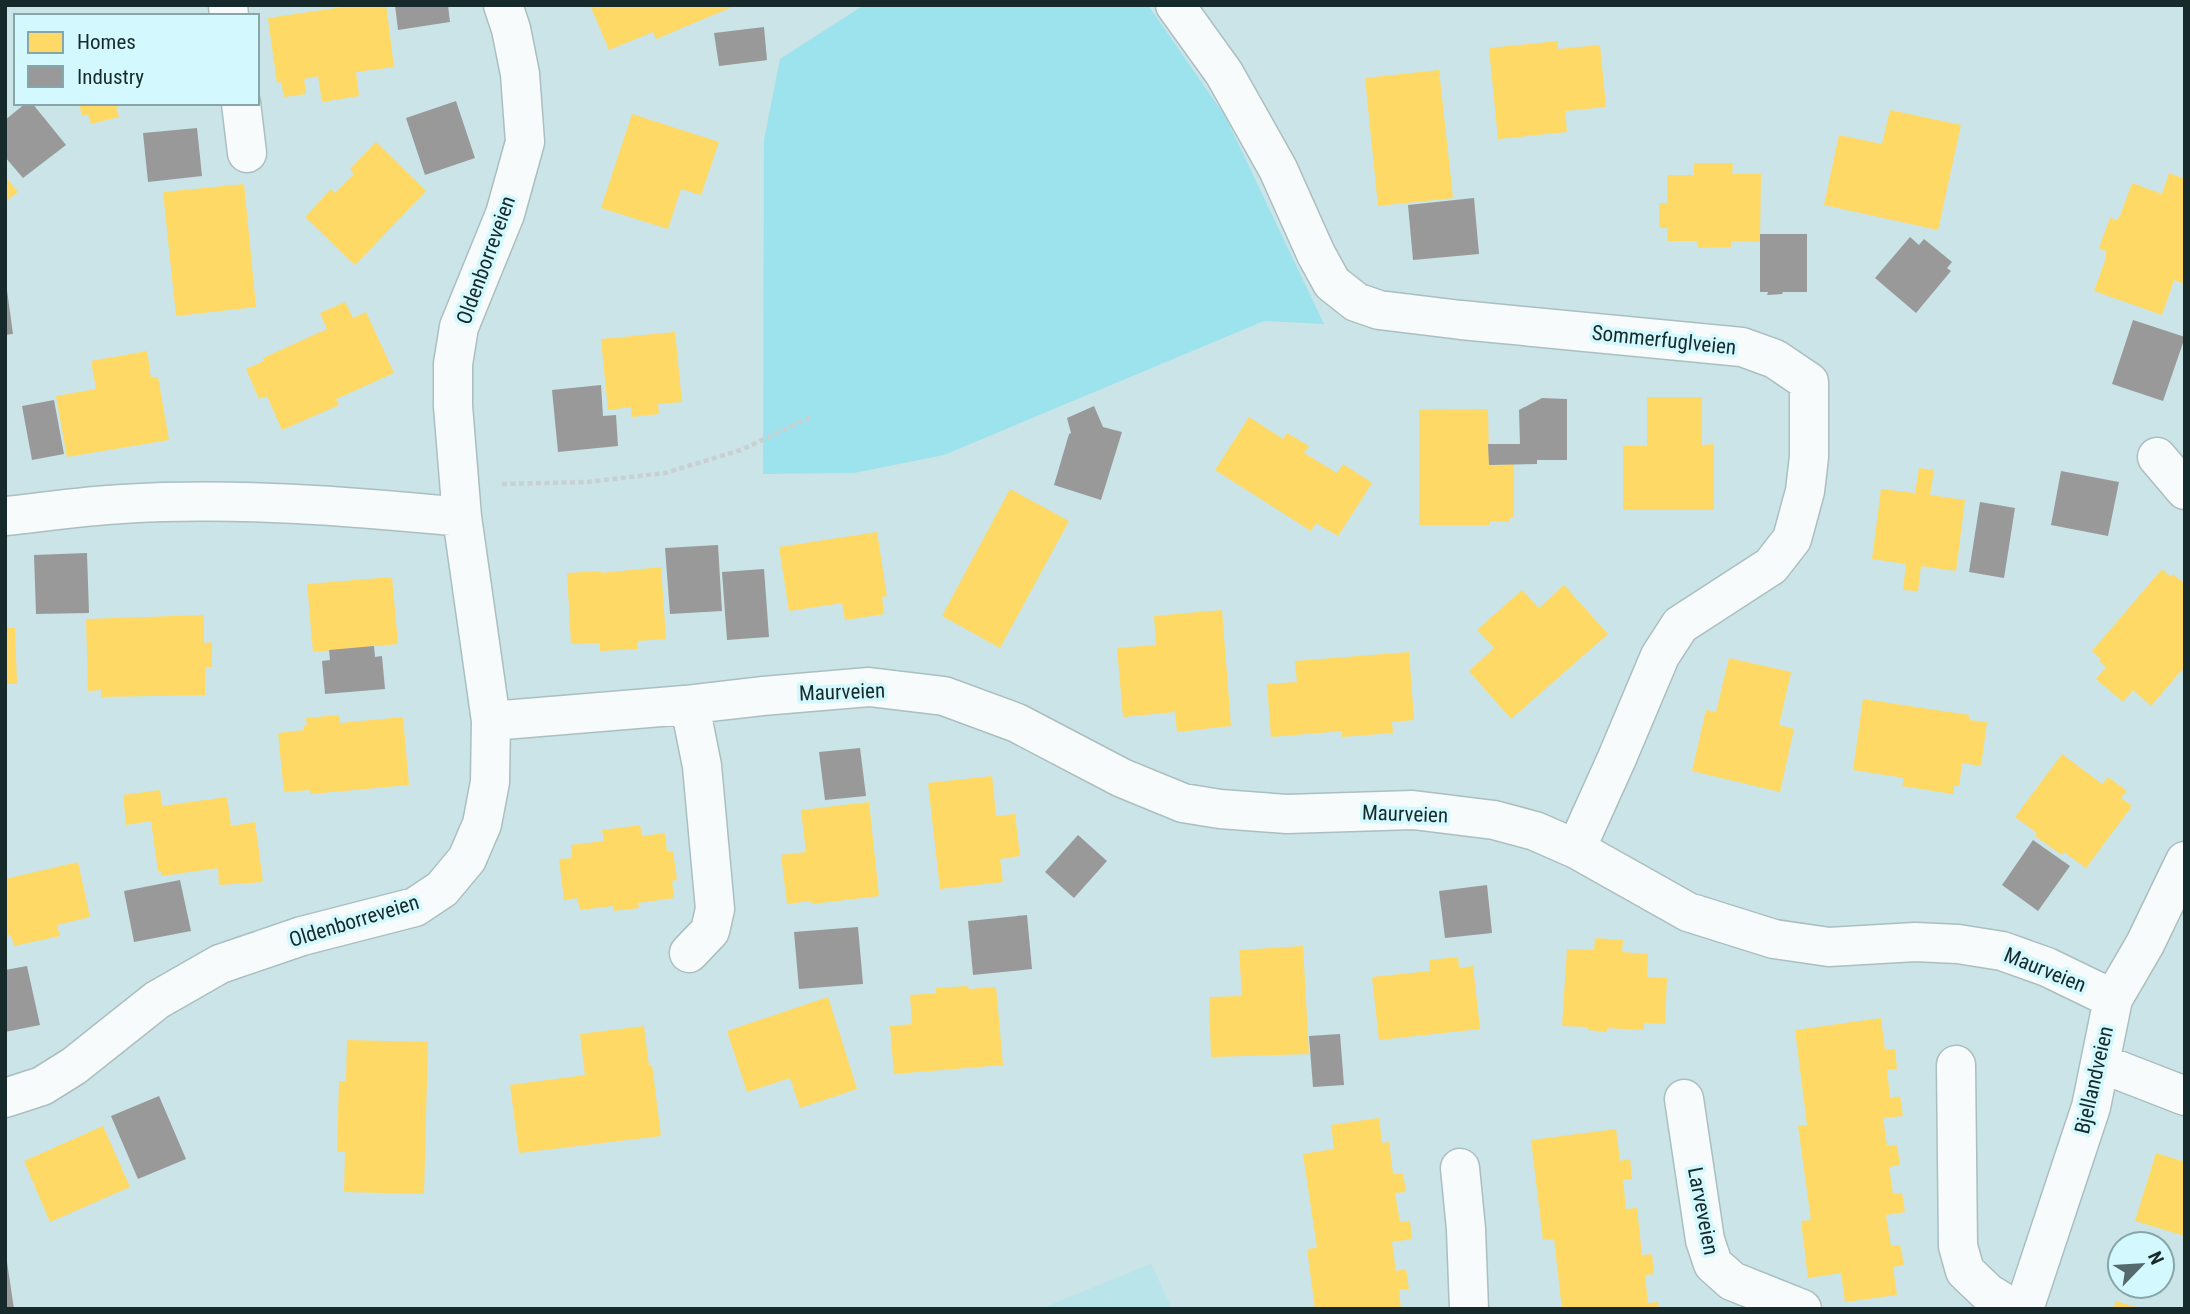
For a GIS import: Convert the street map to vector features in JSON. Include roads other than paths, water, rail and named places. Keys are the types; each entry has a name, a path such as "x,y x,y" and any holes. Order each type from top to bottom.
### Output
{"street":[{"name":"Oldenborreveien","path":"5,1098 42,1086 74,1066 157,1000 220,964 302,936 415,907 442,889 467,859 482,824 490,782 491,721 460,501 453,406 453,364 459,327 505,214 525,142 520,74 503,5"},
{"name":"Sommerfuglveien","path":"1175,5 1231,85 1278,169 1332,283 1356,302 1379,310 1447,319 1742,347 1775,359 1809,382 1809,457 1805,491 1792,540 1771,566 1680,625 1660,656 1576,849"},
{"path":"240,105 247,153"},
{"path":"2157,457 2185,490"},
{"path":"5,516 122,504 239,502 354,506 460,501"},
{"name":"Maurveien","path":"491,721 869,687 944,696 1017,723 1122,778 1183,803 1287,814 1413,810 1493,820 1535,831 1576,849 1688,912 1774,939 1829,947 1915,942 1958,944 2002,951 2047,967 2113,999"},
{"path":"685,705 693,722 702,765 715,909 710,931 689,953"},
{"name":"Bjellandveien","path":"2024,1309 2091,1107 2113,999 2145,944 2185,861"},
{"path":"2101,1063 2185,1096"},
{"path":"1956,1065 1958,1246 1965,1271 1988,1293 2014,1309"},
{"name":"Larveveien","path":"1684,1099 1704,1240 1713,1264 1732,1281 1802,1309"},
{"path":"1460,1168 1466,1229 1469,1309"}]}
